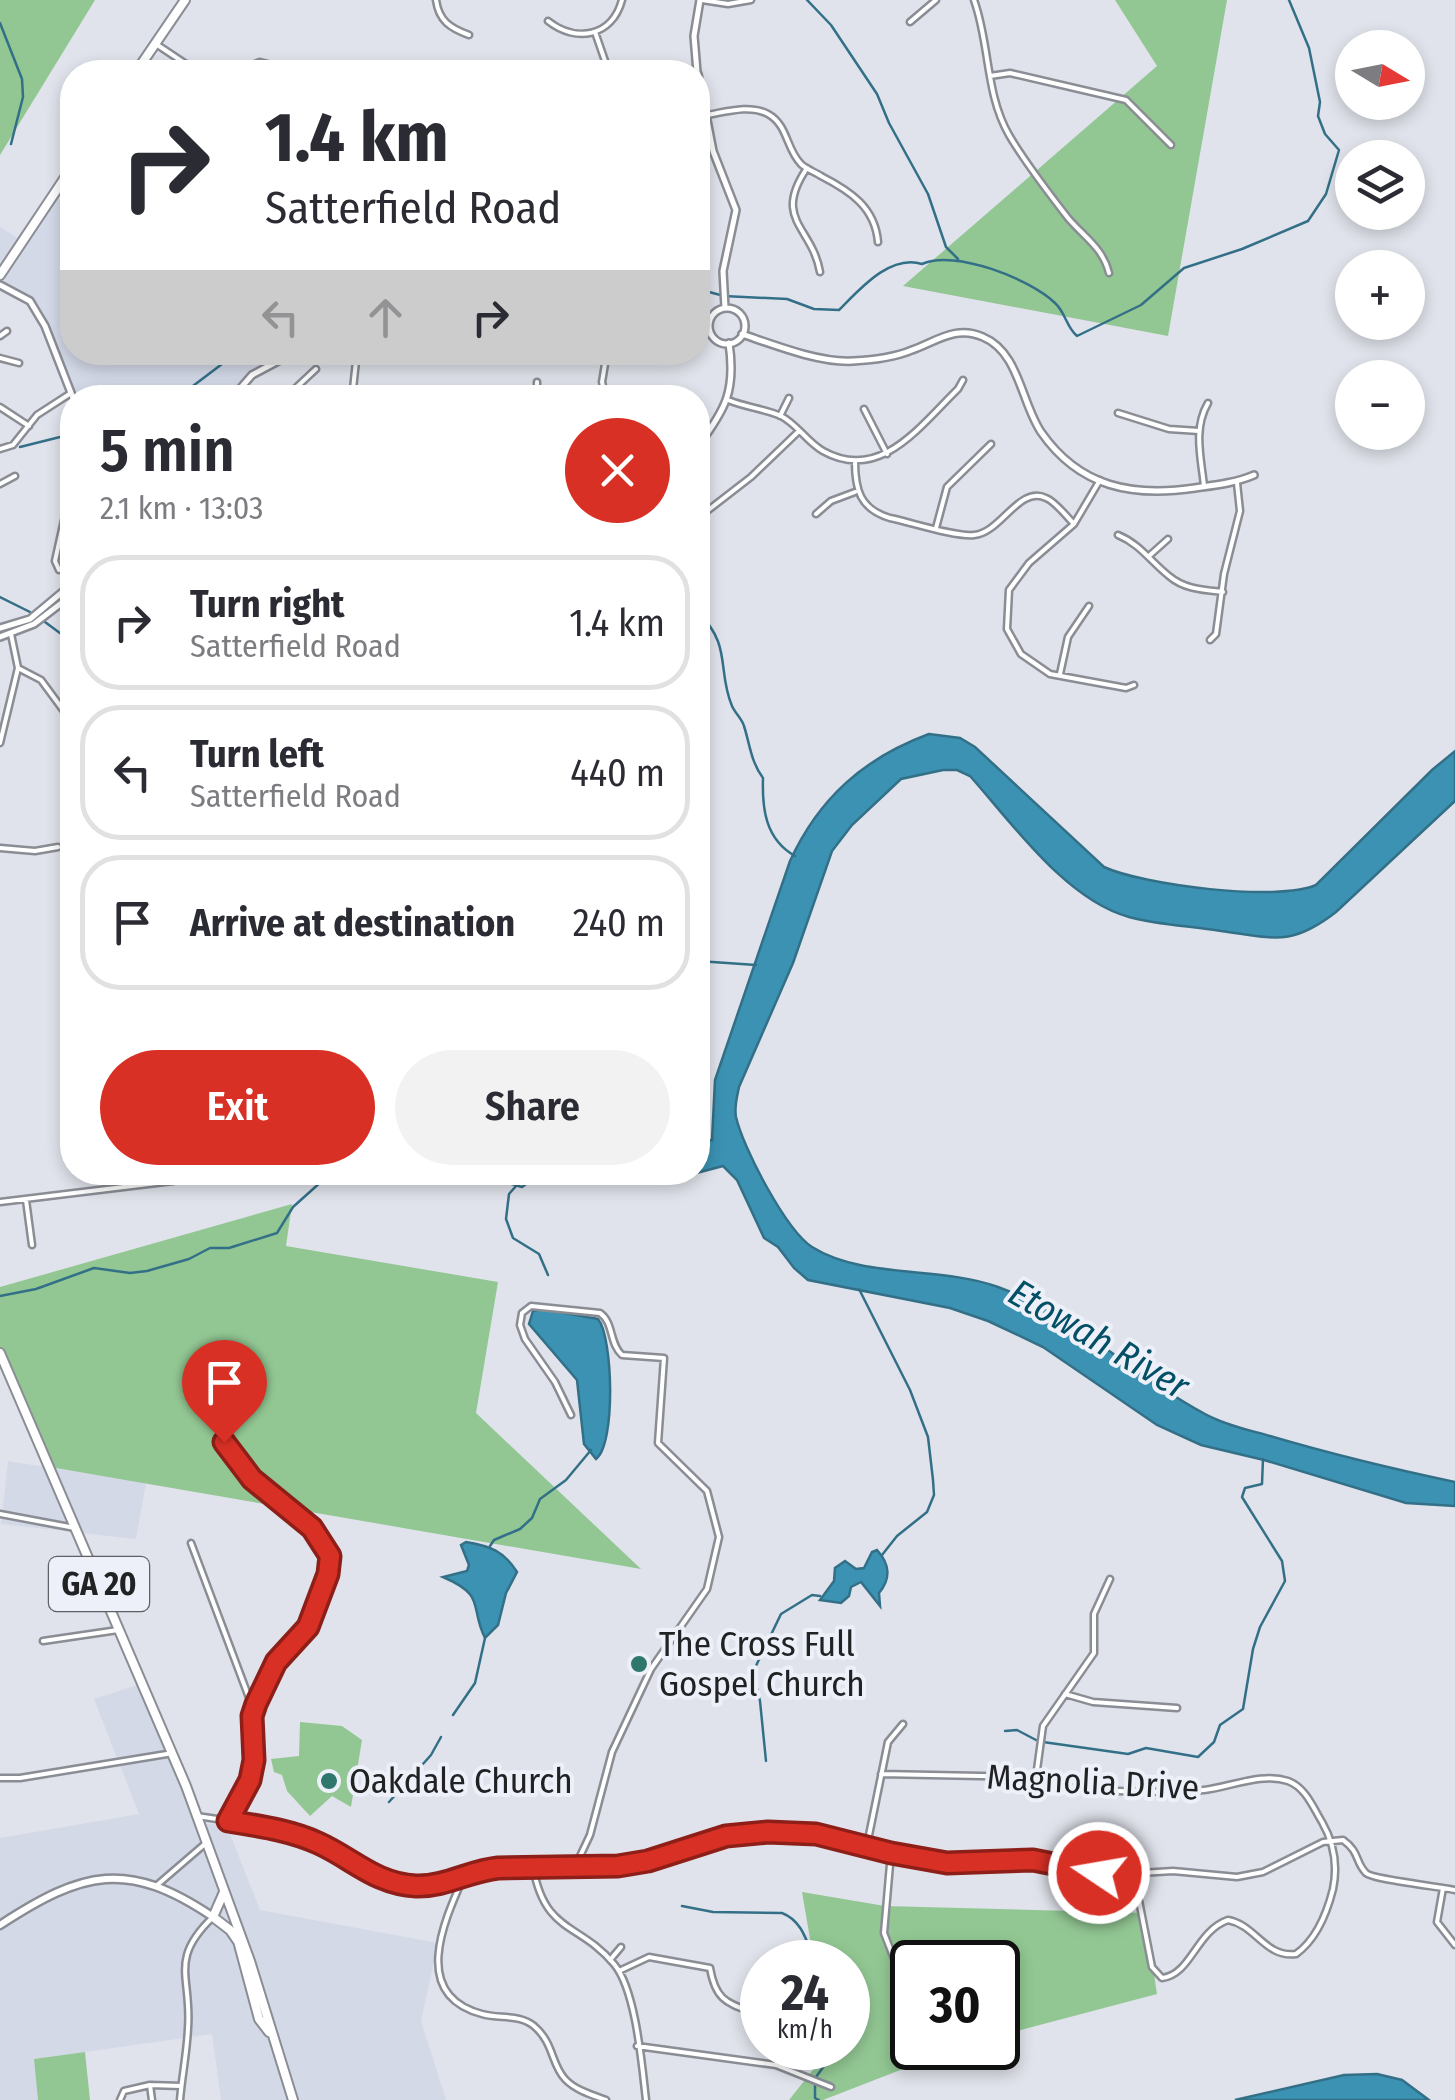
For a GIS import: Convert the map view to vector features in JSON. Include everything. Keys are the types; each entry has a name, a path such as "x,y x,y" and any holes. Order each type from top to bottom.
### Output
{"main road":[{"path":"145,60 185,0"},
{"path":"0,275 60,185"},
{"name":"GA 20","path":"0,1352 197,1816 250,1961 292,2100"},
{"path":"0,1925 42,1899 85,1881 128,1878 185,1898 213,1917 238,1941 250,1961"},
{"path":"213,1917 224,1892"},
{"name":"GA 20","path":"238,1941 259,2019 272,2036"}],"street":[{"path":"436,0 442,21 469,35"},
{"path":"548,21 568,34 596,32 608,27 622,0"},
{"path":"696,60 694,36 700,0 728,4 751,0"},
{"path":"910,22 936,0"},
{"path":"974,0 982,22 992,96 1010,138 1070,220 1104,255 1109,273"},
{"path":"596,32 603,60"},
{"path":"156,44 180,60"},
{"path":"990,76 1010,73 1126,100 1171,145"},
{"path":"710,114 754,109 768,114 781,124 794,152 807,168 861,203 877,226 878,242"},
{"path":"710,136 736,210 723,271 724,308"},
{"path":"807,168 795,185 793,214 799,231 818,256 820,272"},
{"path":"0,286 30,302 45,326 60,365"},
{"path":"710,323 724,308 735,310 742,318 742,334"},
{"path":"710,330 714,338 729,343"},
{"path":"0,336 7,331"},
{"path":"742,334 781,348 847,362 882,359 951,332 965,331 986,338 1004,351 1040,431 1062,454 1120,490 1154,494 1236,483 1254,475"},
{"path":"729,343 742,334"},
{"path":"710,428 728,400 732,386 729,343"},
{"path":"0,358 19,364"},
{"path":"244,385 272,365"},
{"path":"299,385 316,369"},
{"path":"728,400 780,416 817,448 840,460 855,462 888,454 963,380"},
{"path":"780,416 789,398"},
{"path":"0,449 12,446 52,402 60,400"},
{"path":"1204,487 1199,431 1201,414 1208,402"},
{"path":"0,408 29,426"},
{"path":"864,409 888,454"},
{"path":"1118,413 1169,429 1199,431"},
{"path":"710,509 751,478 799,431"},
{"path":"936,528 947,488 991,444"},
{"path":"855,462 856,492 876,514 974,535 991,530 1025,498 1037,496 1048,498 1074,524"},
{"path":"1,481 15,476"},
{"path":"1100,480 1074,524 1018,576 1009,590 1008,629 1020,654 1050,674 1126,688 1134,685"},
{"path":"1210,640 1216,634 1240,511 1236,483"},
{"path":"816,514 830,502 856,492"},
{"path":"1118,535 1132,540 1171,578 1194,589 1222,592"},
{"path":"59,570 55,561 60,538"},
{"path":"1148,556 1168,539"},
{"path":"0,628 30,619 60,594"},
{"path":"0,636 34,624 60,604"},
{"path":"1060,676 1068,637 1089,606"},
{"path":"0,739 18,668 11,634"},
{"path":"18,668 41,680 60,706"},
{"path":"0,848 34,851 58,847"},
{"path":"0,1202 136,1185"},
{"path":"26,1200 32,1246"},
{"path":"572,1416 522,1332 520,1318 527,1308 540,1305 600,1313 622,1355 664,1358 658,1443 707,1491 720,1536 707,1589 651,1669 612,1752 590,1834 574,1869"},
{"path":"224,1442 252,1479 312,1528 330,1556 328,1574 308,1627 276,1662 254,1711 250,1780 228,1821"},
{"path":"0,1514 75,1528"},
{"path":"192,1543 254,1711"},
{"path":"1036,1776 1043,1726 1094,1652 1094,1614 1110,1578"},
{"path":"43,1641 119,1630"},
{"path":"1065,1694 1093,1702 1177,1708"},
{"path":"867,1845 888,1742 903,1724"},
{"path":"0,1778 172,1754"},
{"name":"Magnolia Drive","path":"880,1774 1036,1776 1042,1782 1084,1788 1156,1792 1282,1780 1304,1792 1331,1841"},
{"path":"197,1816 304,1837 362,1870 398,1884 429,1886 479,1870 628,1865 726,1836 768,1832 816,1834 947,1863 1033,1860 1110,1876 1173,1871 1248,1876 1331,1841 1344,1840 1358,1852 1364,1872 1376,1880 1402,1880 1455,1890"},
{"path":"1134,1875 1152,1967 1158,1976 1166,1978 1181,1970 1213,1927 1228,1920 1240,1923 1277,1954 1291,1956 1302,1950 1320,1924 1330,1898 1335,1872 1331,1841"},
{"path":"156,1886 207,1842"},
{"path":"890,1951 885,1940 891,1853"},
{"path":"533,1867 538,1891 552,1916 619,1971 626,1989 646,2100"},
{"path":"464,1876 446,1920 436,1960 446,1986 456,2000 476,2013 527,2021 548,2042 563,2077 606,2100"},
{"path":"1443,1888 1437,1922 1455,1944"},
{"path":"180,2100 188,2028 186,1954 195,1934 213,1917"},
{"path":"610,1960 621,1947"},
{"path":"619,1971 649,1956 710,1968 713,1987 722,1999 740,2007"},
{"path":"637,2046 776,2065 831,2087"},
{"path":"120,2100 124,2090 150,2085 181,2086"},
{"path":"150,2085 152,2100"}],"shaded area":[{"path":"58,198 60,365 263,365 240,385 68,385 38,311 0,283 0,227 26,243"},
{"path":"8,1461 146,1483 136,1539 1,1524"},
{"path":"143,1683 202,1824 226,1824 260,1910 438,1943 421,2021 446,2100 221,2100 212,2034 35,2059 38,2100 0,2100 0,1838 139,1814 94,1699"}],"green space":[{"path":"0,0 95,0 0,155"},
{"path":"1115,0 1227,0 1168,336 903,286 1157,66"},
{"path":"292,1204 286,1246 498,1282 476,1413 641,1569 44,1466 0,1367 0,1287"},
{"path":"300,1722 342,1726 362,1740 351,1807 332,1796 310,1816 287,1791 282,1775 274,1772 271,1759 299,1756"},
{"path":"802,1892 885,1906 1145,1913 1157,1994 1020,2030 1020,1940 890,1940 890,2070 900,2070 823,2100 789,2100 813,2070 870,2070 870,1940 810,1940"},
{"path":"85,2052 90,2100 38,2100 34,2059"}],"water":[{"name":"Etowah River","path":"929,734 960,738 975,747 1104,867 1148,880 1242,892 1297,890 1316,885 1455,751 1455,801 1336,912 1306,931 1282,937 1151,922 1106,908 1083,894 1042,858 970,776 957,770 943,770 901,779 852,825 832,851 793,963 739,1087 735,1110 747,1148 767,1187 790,1224 812,1247 855,1264 952,1276 998,1287 1052,1313 1213,1418 1316,1449 1455,1482 1455,1506 1406,1503 1201,1445 1157,1425 1043,1347 988,1321 950,1308 808,1280 778,1247 764,1238 737,1180 723,1166 710,1169 715,1080 790,861 830,799 864,768"},
{"path":"543,1309 598,1319 603,1330 609,1367 609,1413 607,1433 596,1459 584,1444 577,1380 529,1324 533,1311"},
{"path":"466,1542 496,1551 517,1572 506,1593 498,1625 485,1638 471,1596 443,1577 467,1571 469,1565 461,1545"},
{"path":"877,1550 887,1572 879,1593 880,1606 861,1582 851,1587 849,1596 841,1603 820,1600 834,1581 835,1568 845,1561 856,1569 864,1568"},
{"path":"1377,2074 1402,2080 1429,2100 1235,2100 1344,2075"}],"waterway":[{"path":"807,0 831,25 877,94 928,194 946,247 958,259"},
{"path":"710,292 787,299 814,309 839,310 866,284 898,264 953,260 1011,276 1043,294 1059,307 1077,336 1141,305 1184,268 1308,221 1326,194 1339,150 1325,134 1318,116 1320,102 1309,48 1289,0"},
{"path":"0,23 22,79 23,97 11,144"},
{"path":"194,385 221,365"},
{"path":"20,447 60,437"},
{"path":"0,597 30,612"},
{"path":"45,622 60,633"},
{"path":"710,626 720,647 733,709 743,723 753,760 763,778 767,822 777,841 795,856"},
{"path":"710,962 756,965"},
{"path":"0,1296 36,1289 94,1268 147,1271 189,1259 210,1248 229,1248 277,1233 293,1207 318,1185"},
{"path":"514,1185 525,1185"},
{"path":"516,1186 509,1194 506,1219 513,1238 539,1254 548,1275"},
{"path":"859,1289 910,1390 928,1437 933,1480 934,1495 927,1512 897,1536 882,1555"},
{"path":"490,1546 532,1518 540,1499 566,1480 591,1450"},
{"path":"1043,1742 1128,1754 1146,1748 1198,1757 1214,1742 1220,1725 1243,1709 1260,1627 1285,1581 1282,1561 1242,1497 1245,1488 1262,1484 1263,1459"},
{"path":"766,1761 753,1672 781,1614 812,1595 820,1596"},
{"path":"453,1715 475,1683 485,1638"},
{"path":"1005,1731 1017,1730 1036,1740"},
{"path":"389,1802 431,1755 441,1737"},
{"path":"682,1906 713,1912 782,1913 800,1927 807,1940"},
{"path":"816,2077 821,2070"},
{"path":"815,2084 815,2098 819,2100"}],"place":[{"name":"The Cross Full Gospel Church","path":"639,1664"},
{"name":"Oakdale Church","path":"329,1781"}],"route":[{"path":"224,1442 252,1479 312,1528 330,1556 328,1574 308,1627 276,1662 256,1704 251,1728 254,1760 250,1780 228,1821 304,1837 362,1870 413,1886 446,1884 479,1870 498,1868 618,1866 681,1852 726,1836 768,1832 816,1834 947,1863 1033,1860 1099,1873"}]}
